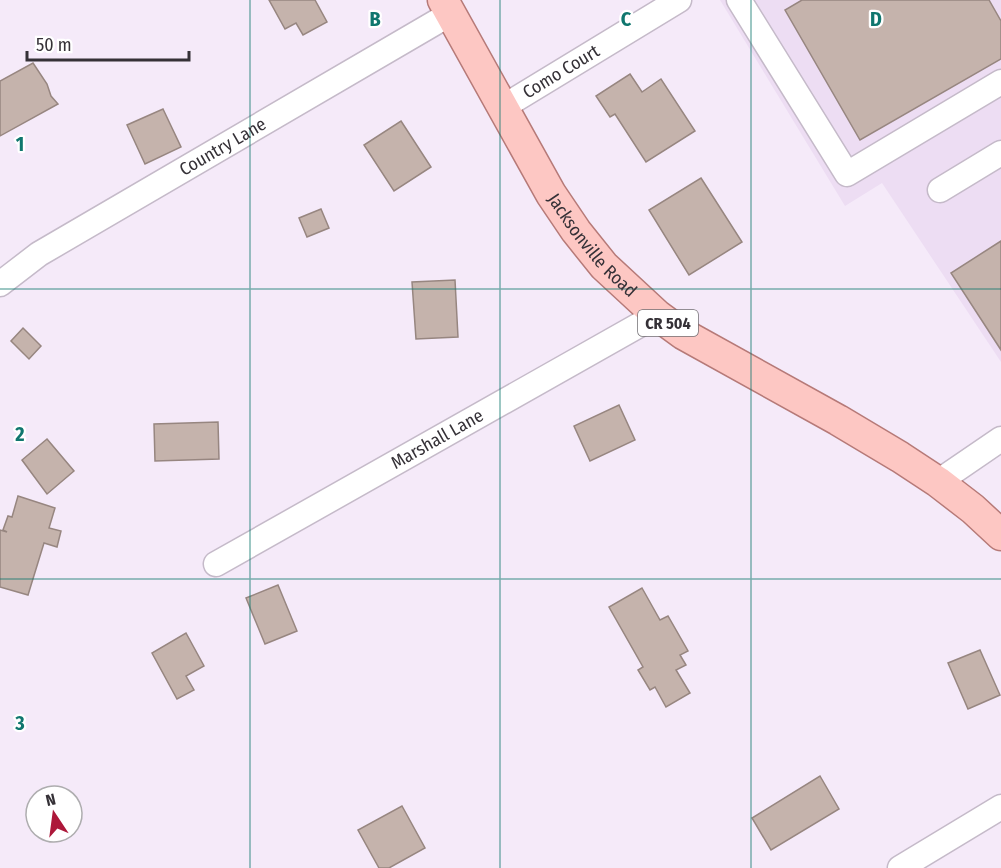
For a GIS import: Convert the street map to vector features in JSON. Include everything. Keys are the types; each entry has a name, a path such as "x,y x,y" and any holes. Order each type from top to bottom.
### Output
{"main road":[{"name":"Jacksonville Road","path":"446,7 551,194 576,231 604,266 657,315 683,334 838,420 938,482 973,509 1001,535"}],"street":[{"name":"Como Court","path":"503,107 679,0"},
{"path":"739,0 847,174 1001,82"},
{"name":"Country Lane","path":"0,284 39,254 446,7"},
{"path":"940,190 1001,153"},
{"name":"Marshall Lane","path":"216,564 657,315"},
{"path":"938,482 1001,439"},
{"path":"900,868 1001,807"}],"shaded area":[{"path":"720,0 1001,0 1001,362 882,183 845,206"}],"building":[{"path":"269,0 315,0 327,22 303,35 296,23 285,29"},
{"path":"802,0 989,0 1001,21 1001,59 860,140 785,10"},
{"path":"33,63 47,84 51,96 58,104 0,136 0,81"},
{"path":"630,74 642,92 661,79 695,131 646,162 615,114 610,117 596,96"},
{"path":"163,109 181,147 145,164 127,125"},
{"path":"401,121 431,167 394,191 364,145"},
{"path":"701,178 742,242 689,275 649,210"},
{"path":"321,209 329,228 307,237 299,218"},
{"path":"1001,241 1001,350 951,273"},
{"path":"455,280 458,337 416,339 412,282"},
{"path":"23,328 41,346 29,359 11,341"},
{"path":"619,405 635,440 590,461 574,426"},
{"path":"218,422 219,459 155,461 154,424"},
{"path":"47,439 74,471 47,494 22,460"},
{"path":"18,496 55,508 49,528 61,531 57,547 44,543 28,595 0,587 0,530 7,532 3,530 8,516 12,517"},
{"path":"278,585 297,631 265,644 246,598"},
{"path":"642,588 660,620 668,616 688,651 680,655 686,665 676,670 690,693 666,707 655,687 650,690 638,670 643,667 609,607"},
{"path":"186,633 204,666 186,676 194,690 177,699 152,653"},
{"path":"980,650 1000,695 968,709 948,663"},
{"path":"820,776 839,809 771,850 752,818"},
{"path":"402,806 425,848 389,868 379,868 358,830"}]}
